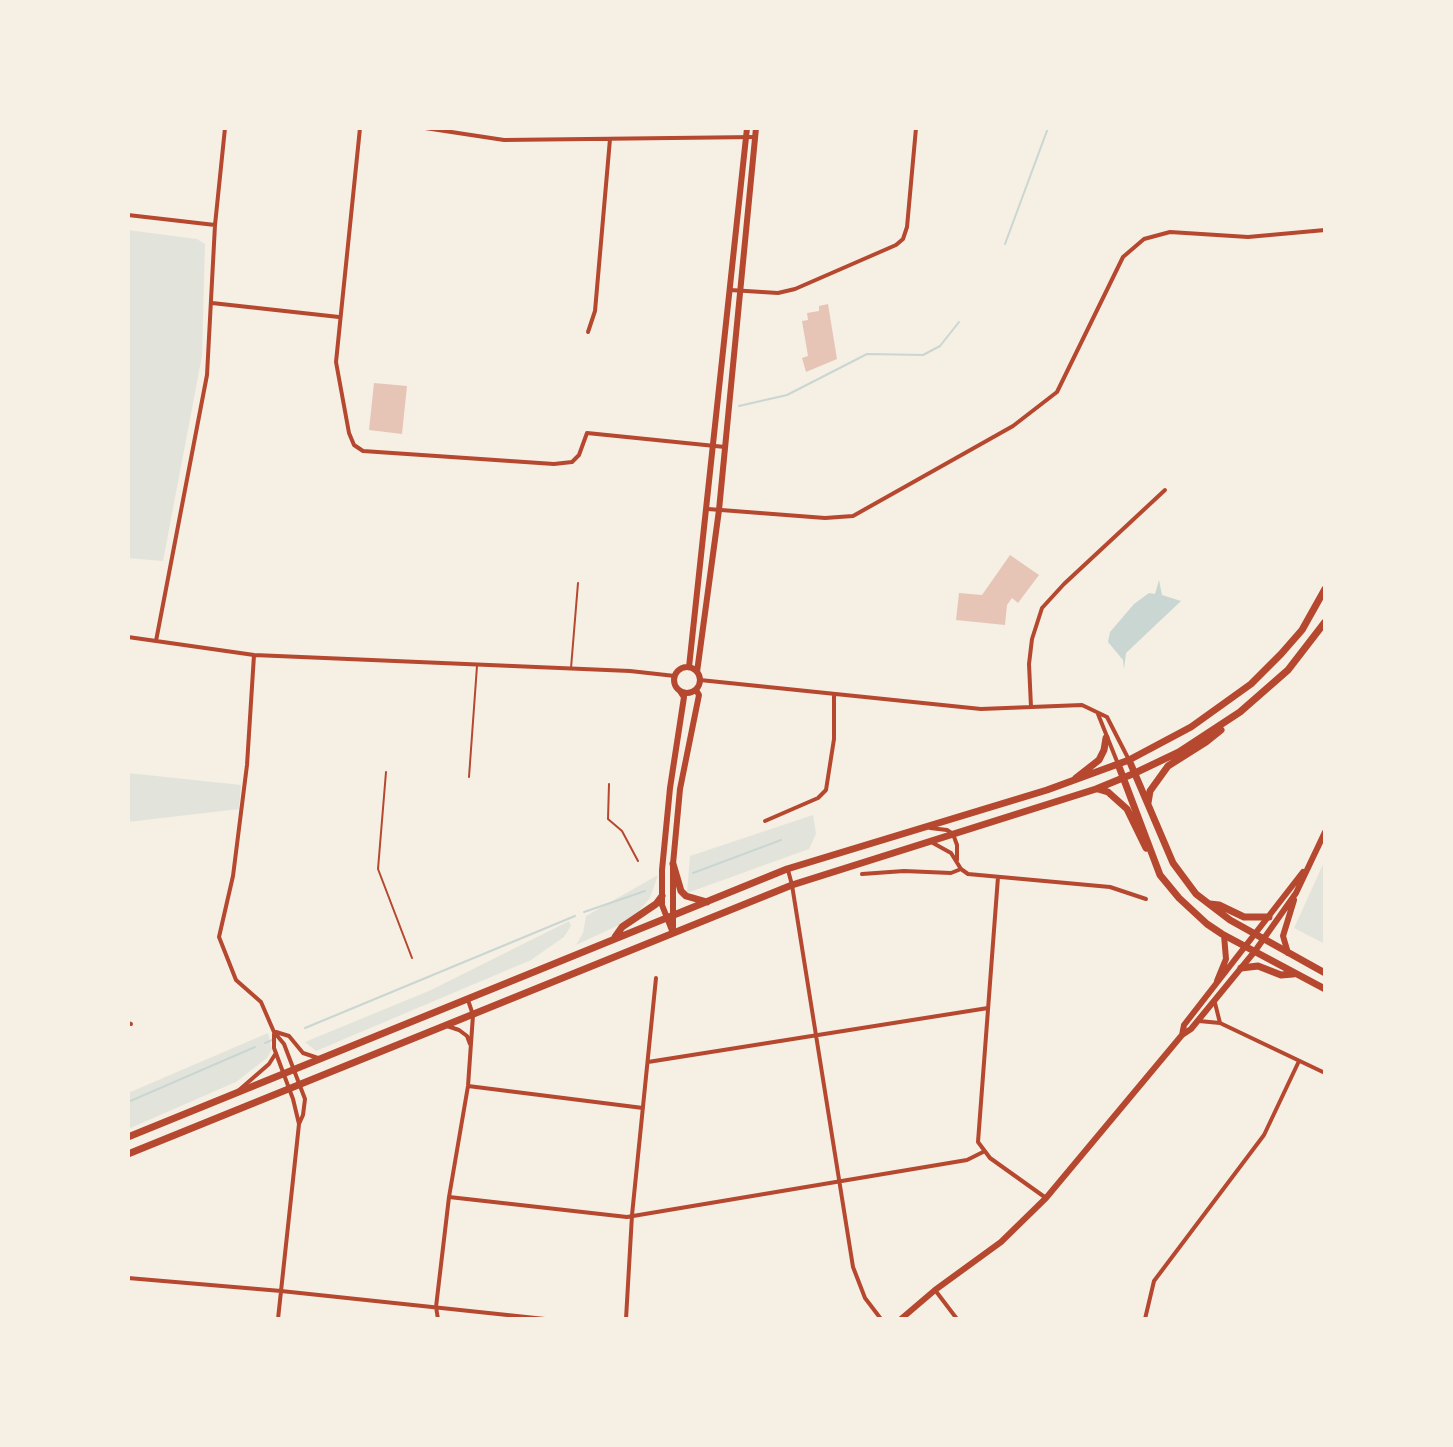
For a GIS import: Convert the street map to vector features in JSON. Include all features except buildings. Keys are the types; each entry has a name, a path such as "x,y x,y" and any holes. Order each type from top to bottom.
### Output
{"main road":[{"path":"128,1137 787,869 927,828 1129,760 1191,727 1251,684 1292,642 1325,589"},
{"path":"1148,806 1153,784 1168,766 1206,742 1288,670 1325,622"},
{"path":"128,1154 792,885 1096,789 1179,752 1240,712"},
{"path":"1071,782 1099,760 1106,738"},
{"path":"1129,760 1173,863 1187,883 1208,904 1255,935 1325,973"},
{"path":"1118,764 1160,875"},
{"path":"1096,789 1108,792 1127,809 1160,875 1191,910 1224,935 1325,989"},
{"path":"673,864 681,891 686,896 707,902"},
{"path":"614,939 622,927 656,904 662,896"},
{"path":"1208,904 1219,905 1244,917 1269,917"},
{"path":"1241,968 1258,966 1281,975 1296,974"}],"street":[{"path":"156,641 207,375 215,225 225,128"},
{"path":"360,128 336,362 354,445 363,451 554,464 572,462 579,455 587,433 725,447"},
{"path":"425,128 504,140 610,139 747,132 755,137"},
{"path":"696,690 700,680 697,672 719,510 756,128"},
{"path":"730,290 778,293 795,289 896,245 903,239 907,227 916,128"},
{"path":"689,667 747,132"},
{"path":"588,332 595,311 610,139"},
{"path":"128,215 215,225"},
{"path":"708,509 825,518 853,516 1013,426 1057,392 1123,257 1144,239 1170,232 1248,237 1325,230"},
{"path":"212,303 339,317"},
{"path":"1031,707 1029,664 1032,639 1042,608 1165,490"},
{"path":"128,637 254,655 675,676"},
{"path":"254,655 247,765 233,876 219,937 236,980 261,1002 274,1032 284,1044 305,1099 299,1124 278,1319"},
{"path":"673,933 665,918 662,896 670,788 684,697 675,683 675,676 680,669 689,667 697,672"},
{"path":"700,680 981,709 1075,704 1107,717 1129,760"},
{"path":"680,691 696,690"},
{"path":"673,933 673,864 680,789 699,695 696,690"},
{"path":"765,821 818,798 826,790 834,739 834,694"},
{"path":"1097,712 1118,764"},
{"path":"927,828 947,830 953,834 957,845 957,863"},
{"path":"1288,953 1283,936 1296,893 1325,832"},
{"path":"929,842 937,843 951,853 968,874 1110,887 1146,899"},
{"path":"1182,1035 1184,1025 1312,859"},
{"path":"787,869 858,1283 881,1319"},
{"path":"862,874 904,871 951,873 961,869"},
{"path":"998,877 978,1142 983,1152 1046,1198"},
{"path":"901,1319 1001,1242 1046,1198 1182,1035 1215,1001 1296,893"},
{"path":"1216,985 1226,959 1224,935"},
{"path":"626,1319 632,1215 656,978"},
{"path":"438,1319 436,1307 449,1197 468,1086 473,1015 468,1000"},
{"path":"1215,1001 1220,1023"},
{"path":"648,1062 988,1008"},
{"path":"1198,1021 1220,1023 1325,1073"},
{"path":"446,1026 467,1036 471,1046"},
{"path":"274,1032 276,1053 299,1124"},
{"path":"274,1032 289,1036 303,1053 318,1058"},
{"path":"237,1092 269,1064 276,1053"},
{"path":"1145,1319 1154,1281 1264,1135 1299,1061"},
{"path":"468,1086 643,1108"},
{"path":"449,1197 627,1217 967,1160 983,1152"},
{"path":"128,1278 545,1319"},
{"path":"935,1290 957,1319"}],"lane":[{"path":"571,669 578,583"},
{"path":"469,777 477,665"},
{"path":"386,772 378,869 412,958"},
{"path":"609,784 608,819 622,831 638,861"}],"shaded area":[{"path":"128,230 197,239 205,244 202,356 163,561 128,558"},
{"path":"1159,580 1162,595 1181,601 1126,653 1124,669 1123,660 1108,642 1110,632 1134,604 1149,593 1155,594"},
{"path":"128,773 241,785 239,809 128,822"},
{"path":"813,815 816,834 809,849 687,893 690,856"},
{"path":"1325,860 1325,944 1294,928"},
{"path":"658,875 650,898 632,919 576,945 583,933 586,916"},
{"path":"569,921 571,926 564,937 531,960 316,1051 305,1042 431,990"},
{"path":"268,1033 272,1049 267,1058 236,1082 128,1129 128,1093"}],"waterway":[{"path":"1005,244 1048,128"},
{"path":"739,406 787,395 867,354 923,355 940,346 959,322"},
{"path":"693,873 781,840"},
{"path":"584,912 645,891"},
{"path":"305,1028 575,916"},
{"path":"265,1043 272,1040"},
{"path":"128,1102 255,1047"}]}
